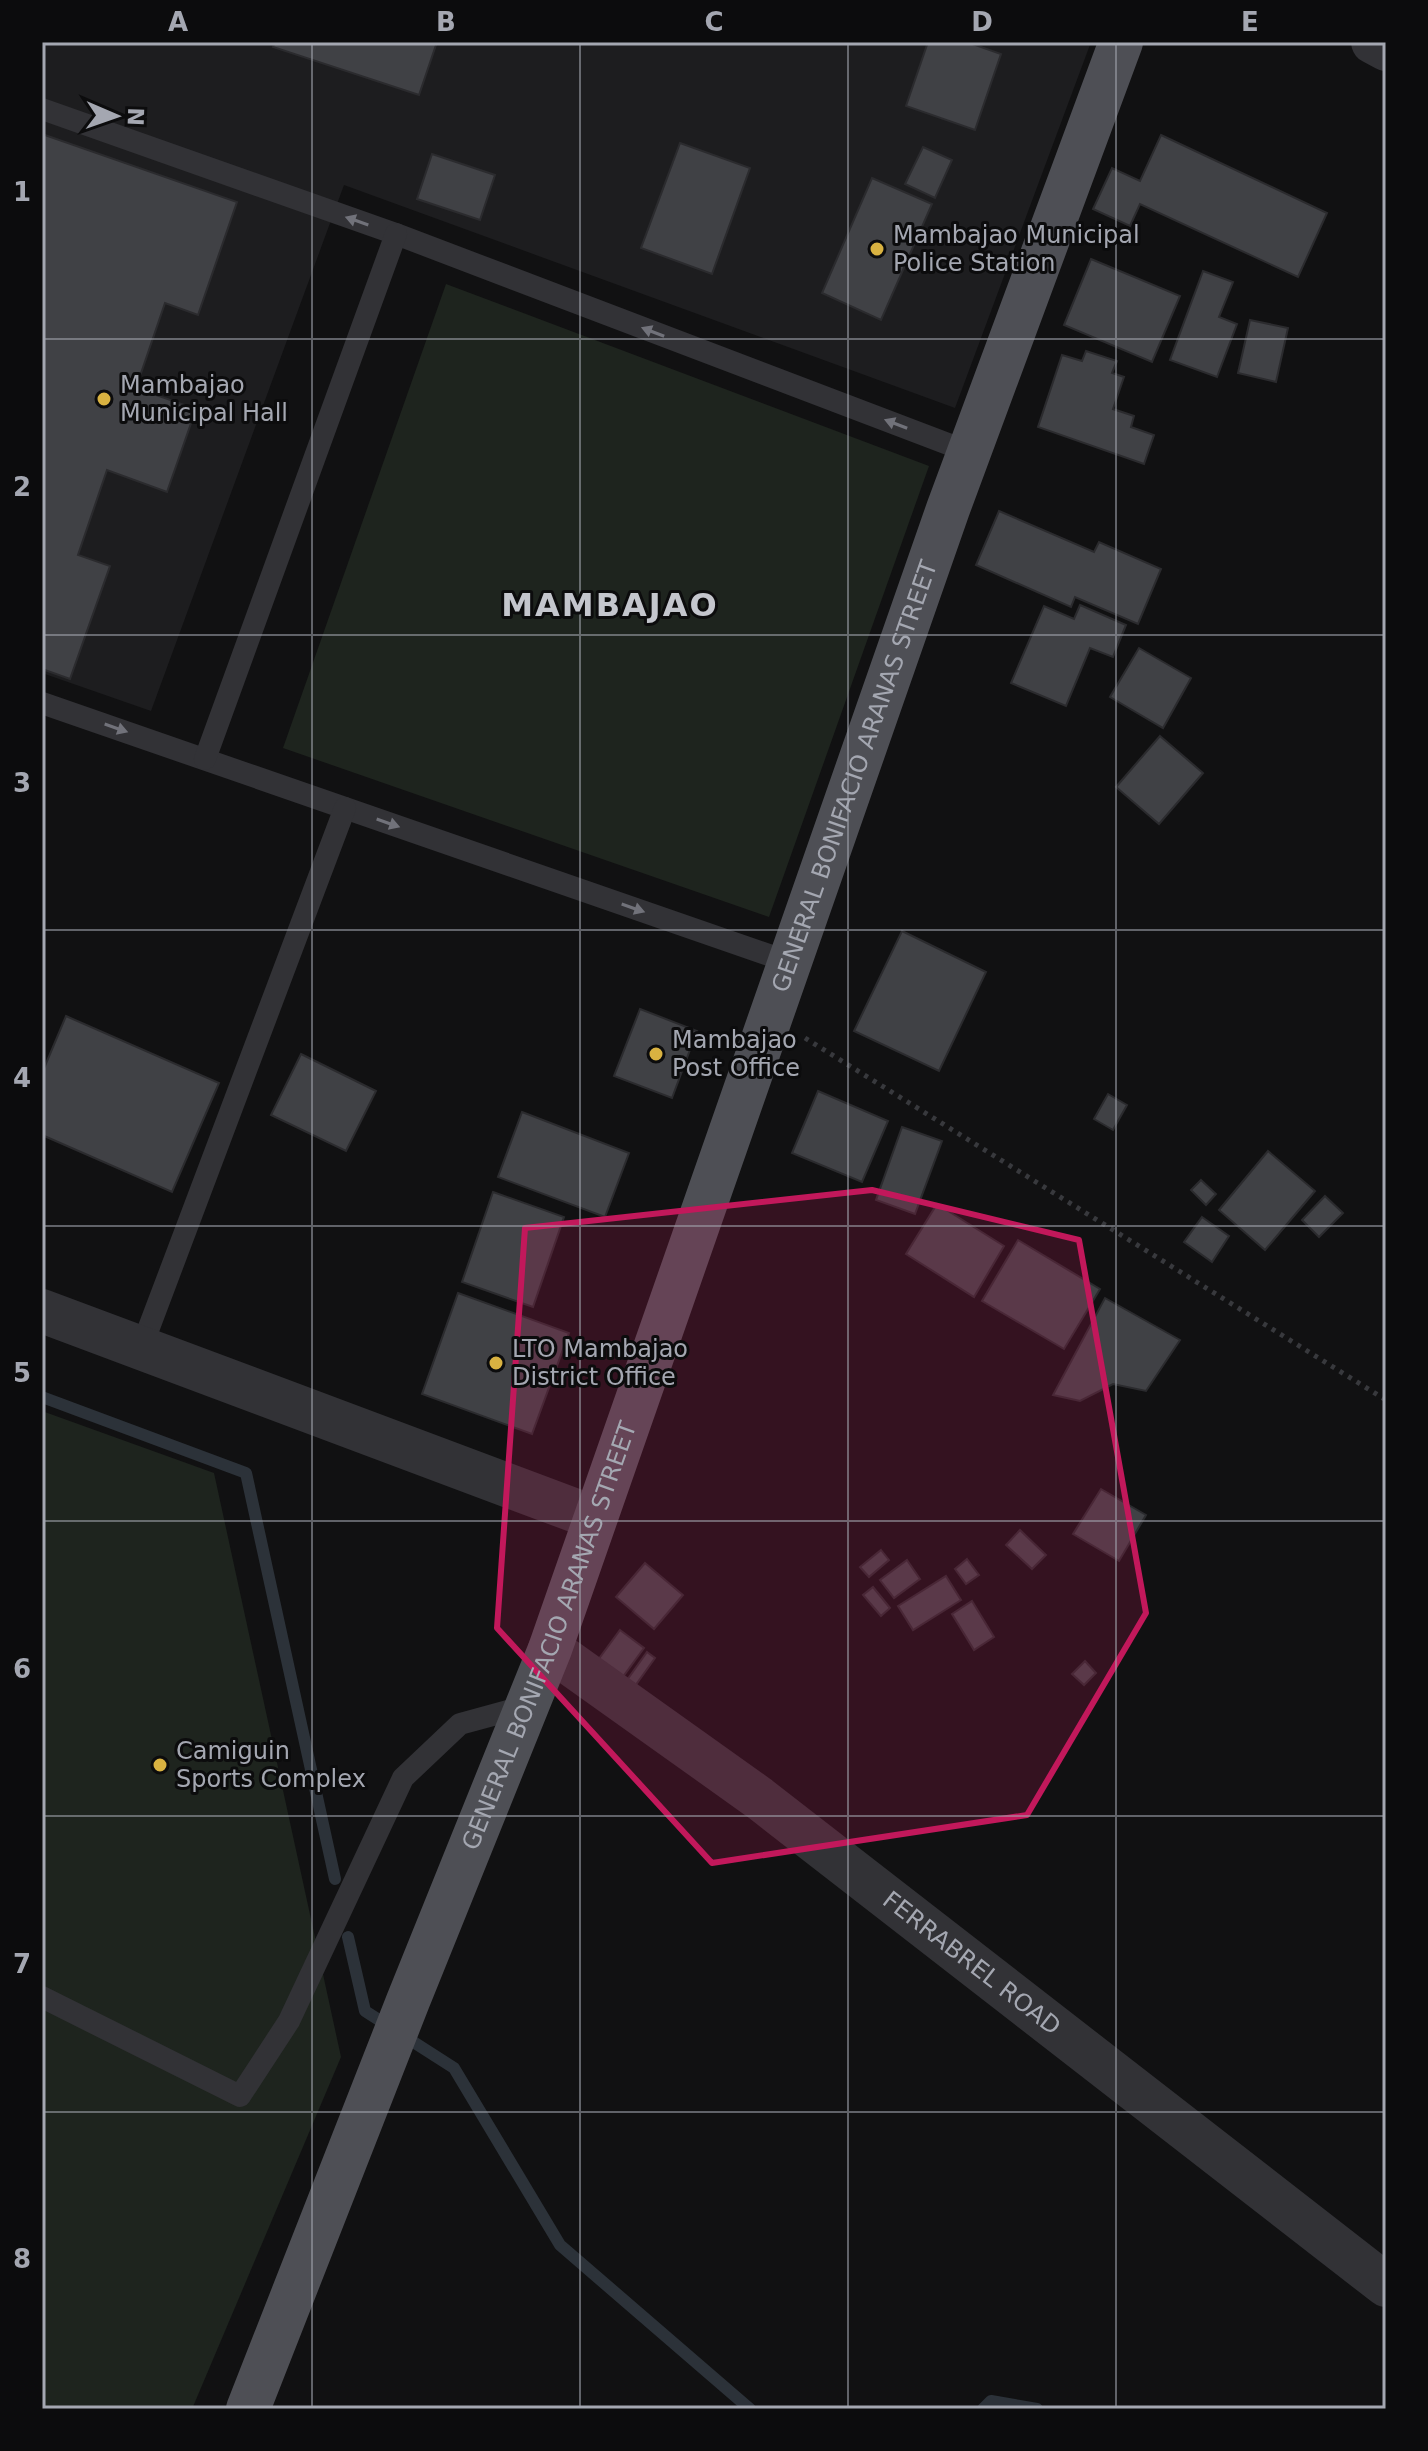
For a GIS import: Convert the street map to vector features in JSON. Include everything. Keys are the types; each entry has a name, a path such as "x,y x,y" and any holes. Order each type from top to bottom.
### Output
{"main road":[{"name":"GENERAL BONIFACIO ARANAS STREET","path":"248,2409 550,1649 969,452 1121,42"}],"street":[{"path":"1373,42 1386,49"},
{"path":"42,1311 595,1518"},
{"name":"FERRABREL ROAD","path":"550,1649 759,1798 1386,2285"}],"lane":[{"path":"42,109 396,234 969,452"},
{"path":"205,759 396,234"},
{"path":"42,703 789,962"},
{"path":"142,1346 345,808"},
{"path":"42,1997 240,2096 289,2021 403,1778 460,1724 527,1705"}],"path":[{"path":"770,1017 1386,1400"}],"highlighted area":[{"path":"872,1190 1079,1240 1146,1613 1027,1815 712,1863 497,1628 525,1228"}],"shaded area":[{"path":"42,42 1091,42 955,408 344,185 151,711 42,673"},
{"path":"446,284 929,466 769,917 283,748"},
{"name":"Camiguin Sports Complex","path":"42,1411 214,1473 341,2057 192,2409 42,2409"}],"building":[{"path":"275,42 437,42 419,95 273,47"},
{"path":"928,42 967,42 1001,54 975,130 906,106"},
{"name":"Mambajao Municipal Hall","path":"42,134 237,202 198,315 165,303 136,388 196,409 167,492 107,470 78,555 110,566 70,679 42,669"},
{"path":"1161,135 1327,213 1298,277 1140,204 1130,226 1093,209 1112,168 1140,181"},
{"path":"680,143 750,168 712,274 641,248"},
{"path":"923,147 952,160 935,198 905,184"},
{"path":"432,154 495,175 480,220 417,199"},
{"name":"Mambajao Municipal Police Station","path":"872,178 932,204 881,320 822,293"},
{"path":"1091,259 1180,296 1152,362 1064,325"},
{"path":"1203,271 1233,282 1219,317 1237,324 1217,377 1170,360"},
{"path":"1250,320 1288,328 1276,382 1238,373"},
{"path":"1086,351 1117,361 1112,373 1124,377 1113,409 1134,416 1131,427 1154,435 1144,464 1038,427 1062,355 1082,361"},
{"path":"999,511 1094,552 1099,542 1161,569 1138,624 1075,597 1071,607 976,565"},
{"path":"1080,605 1126,625 1113,657 1090,648 1066,706 1011,683 1044,606 1074,619"},
{"path":"1139,648 1191,678 1163,728 1110,697"},
{"path":"1160,736 1203,773 1159,824 1116,787"},
{"path":"902,931 986,972 939,1071 854,1031"},
{"name":"Mambajao Post Office","path":"640,1009 697,1031 672,1098 614,1076"},
{"path":"66,1016 219,1083 172,1192 42,1135 42,1073"},
{"path":"301,1054 376,1091 346,1151 271,1115"},
{"path":"818,1091 888,1121 862,1182 792,1153"},
{"path":"1108,1094 1127,1105 1113,1130 1094,1119"},
{"path":"522,1112 629,1153 605,1217 498,1177"},
{"path":"902,1127 942,1141 915,1214 876,1200"},
{"path":"1268,1151 1315,1191 1265,1250 1219,1210"},
{"path":"1201,1180 1216,1194 1206,1205 1191,1190"},
{"path":"493,1192 564,1217 533,1307 462,1282"},
{"path":"1325,1196 1343,1213 1319,1237 1302,1220"},
{"path":"937,1204 1004,1246 974,1297 906,1254"},
{"path":"1202,1217 1229,1236 1212,1262 1184,1242"},
{"path":"1018,1240 1100,1289 1064,1349 982,1301"},
{"name":"LTO Mambajao District Office","path":"458,1293 569,1333 532,1434 422,1394"},
{"path":"1105,1298 1180,1340 1146,1391 1113,1384 1080,1401 1053,1395"},
{"path":"1101,1489 1146,1515 1119,1561 1073,1534"},
{"path":"1020,1530 1046,1555 1032,1569 1006,1545"},
{"path":"881,1550 889,1560 869,1577 860,1567"},
{"path":"967,1559 979,1575 966,1584 955,1569"},
{"path":"907,1560 920,1579 894,1598 880,1580"},
{"path":"645,1563 683,1595 654,1629 616,1597"},
{"path":"946,1576 961,1600 913,1630 898,1606"},
{"path":"873,1587 890,1608 881,1616 863,1595"},
{"path":"972,1601 994,1637 974,1650 952,1614"},
{"path":"620,1630 644,1648 622,1678 598,1660"},
{"path":"647,1652 655,1658 635,1686 627,1680"},
{"path":"1085,1661 1096,1673 1084,1685 1072,1674"}],"waterway":[{"path":"42,1397 246,1473 335,1879"},
{"path":"348,1937 365,2011 454,2068 560,2245 750,2409"},
{"path":"983,2409 991,2401 1037,2409"}],"place":[{"name":"Mambajao Municipal Police Station","path":"877,249"},
{"name":"Mambajao Municipal Hall","path":"104,399"},
{"name":"Mambajao Post Office","path":"656,1054"},
{"name":"LTO Mambajao District Office","path":"496,1363"},
{"name":"Camiguin Sports Complex","path":"160,1765"}],"district":[{"name":"MAMBAJAO","path":"610,605"}]}
